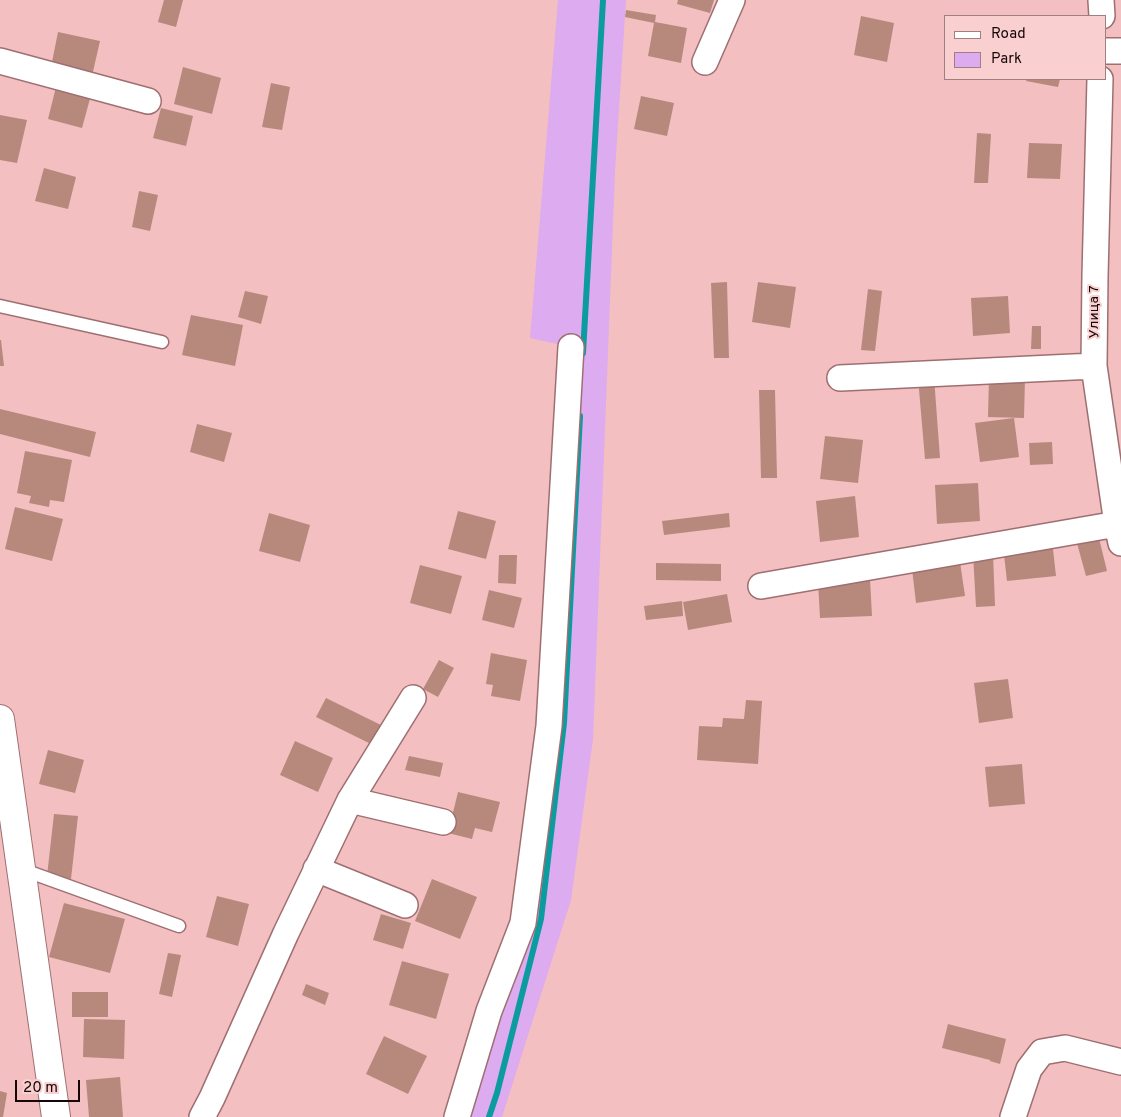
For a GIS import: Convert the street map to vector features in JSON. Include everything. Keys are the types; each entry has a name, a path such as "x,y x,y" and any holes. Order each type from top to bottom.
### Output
{"main road":[{"path":"0,719 56,1117"}],"street":[{"path":"705,62 732,0"},
{"path":"1101,0 1102,15"},
{"path":"1106,51 1121,51"},
{"path":"0,61 148,101"},
{"name":"Улица 7","path":"1100,80 1094,366 1119,534"},
{"path":"457,1117 489,1011 523,923 549,726 571,347"},
{"path":"840,378 1094,366"},
{"path":"761,586 1119,534"},
{"path":"202,1117 286,933 350,800 413,698"},
{"path":"350,800 443,822"},
{"path":"316,869 405,905"},
{"path":"1013,1117 1029,1069 1042,1052 1065,1048 1121,1062"}],"lane":[{"path":"0,306 162,342"},
{"path":"21,869 179,926"}],"green space":[{"path":"558,0 626,0 615,171 593,739 571,900 502,1117 457,1117 523,923 571,347 530,338"}],"building":[{"path":"164,0 183,0 176,27 158,22"},
{"path":"678,0 714,0 710,13 677,4"},
{"path":"626,10 656,15 655,22 687,28 681,63 648,56 654,23 625,17"},
{"path":"861,16 894,23 887,62 854,55"},
{"path":"58,32 100,41 92,76 51,67"},
{"path":"183,67 221,78 212,114 174,104"},
{"path":"1026,80 1060,80 1058,87"},
{"path":"271,83 290,87 282,130 262,127"},
{"path":"56,87 91,95 82,128 48,119"},
{"path":"641,96 674,103 667,136 634,129"},
{"path":"161,108 193,116 186,146 153,138"},
{"path":"0,115 27,120 17,163 0,160"},
{"path":"977,133 991,134 988,183 974,183"},
{"path":"1029,143 1062,144 1060,179 1027,178"},
{"path":"44,168 76,177 68,209 35,201"},
{"path":"139,191 158,195 150,231 132,227"},
{"path":"727,282 729,358 714,358 711,283"},
{"path":"758,282 796,287 790,328 752,322"},
{"path":"868,289 882,291 875,351 861,350"},
{"path":"245,291 268,296 261,324 238,317"},
{"path":"1008,296 1010,333 973,336 971,298"},
{"path":"191,315 243,325 235,366 182,355"},
{"path":"1032,326 1041,326 1041,349 1031,349"},
{"path":"1,340 4,366 0,366"},
{"path":"934,377 940,458 925,459 918,378"},
{"path":"989,377 1025,378 1024,418 988,417"},
{"path":"759,390 775,390 777,478 761,478"},
{"path":"0,409 96,432 90,457 0,434"},
{"path":"1014,418 1019,457 980,462 975,423"},
{"path":"197,424 232,433 224,462 190,452"},
{"path":"825,436 863,440 858,483 820,479"},
{"path":"1052,442 1053,464 1030,465 1029,443"},
{"path":"25,451 72,460 64,502 50,500 49,507 29,503 31,496 17,493"},
{"path":"978,483 980,521 937,524 935,485"},
{"path":"855,496 859,537 820,542 816,501"},
{"path":"15,507 63,519 52,561 5,549"},
{"path":"458,511 496,521 486,559 448,549"},
{"path":"269,513 310,525 300,562 259,551"},
{"path":"729,513 730,527 664,535 662,521"},
{"path":"1097,530 1107,571 1086,576 1075,536"},
{"path":"1052,540 1056,576 1007,581 1003,546"},
{"path":"993,553 995,606 976,607 973,554"},
{"path":"499,555 517,555 516,584 498,583"},
{"path":"960,562 965,596 916,603 912,569"},
{"path":"656,563 721,564 721,581 656,580"},
{"path":"420,565 462,576 451,614 410,603"},
{"path":"870,579 872,616 820,618 818,582"},
{"path":"489,590 522,598 514,628 482,620"},
{"path":"727,594 732,622 688,630 683,602"},
{"path":"682,601 683,616 646,620 644,606"},
{"path":"491,653 527,660 520,701 491,696 493,685 486,684"},
{"path":"439,660 454,668 438,697 423,689"},
{"path":"1008,679 1013,718 979,723 974,683"},
{"path":"326,698 383,726 373,745 316,717"},
{"path":"746,700 762,701 758,764 697,760 699,726 722,727 723,718 744,719"},
{"path":"295,741 333,758 318,792 280,775"},
{"path":"48,750 84,760 75,793 39,784"},
{"path":"409,756 443,763 440,777 405,770"},
{"path":"1022,764 1025,804 989,807 985,767"},
{"path":"458,792 500,802 492,832 475,828 472,839 448,833"},
{"path":"54,814 78,816 71,879 47,876"},
{"path":"432,879 477,897 460,939 415,921"},
{"path":"217,896 249,904 238,946 206,937"},
{"path":"64,903 125,919 110,973 49,957"},
{"path":"381,914 411,923 403,949 373,940"},
{"path":"168,953 181,955 172,997 159,994"},
{"path":"402,961 449,974 436,1019 389,1005"},
{"path":"306,984 329,993 325,1005 302,995"},
{"path":"72,992 108,992 108,1017 72,1017"},
{"path":"84,1019 125,1020 124,1059 83,1057"},
{"path":"948,1024 1006,1039 1000,1064 942,1048"},
{"path":"384,1036 427,1056 408,1094 366,1074"},
{"path":"120,1077 123,1117 89,1117 86,1080"},
{"path":"0,1091 7,1093 3,1117 0,1117"}],"waterway":[{"path":"583,353 603,0"},
{"path":"489,1117 497,1093 541,919 564,723 580,416"}]}
